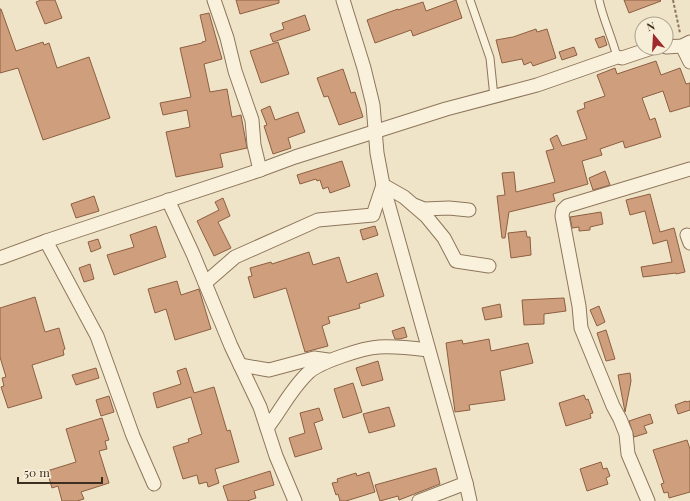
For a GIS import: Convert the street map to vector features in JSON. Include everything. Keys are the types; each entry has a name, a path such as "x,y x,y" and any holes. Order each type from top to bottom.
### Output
{"street":[{"path":"214,0 227,38 235,71 252,120 254,145 260,170"},
{"path":"343,0 366,75 373,105 374,132 383,185 470,501"},
{"path":"674,46 686,44 690,62"},
{"path":"0,258 295,157 446,109 536,85 617,57 622,58 634,54"},
{"path":"648,501 628,454 626,434 581,328 580,306 562,216 563,210 567,206 690,169"},
{"path":"383,185 404,197 426,216 444,238 456,261 489,266"},
{"path":"205,283 235,257 318,220 373,215 383,185"},
{"path":"168,200 240,365 260,407 276,456 295,501"},
{"path":"412,203 424,209 449,208 469,210"},
{"path":"46,241 97,336 133,436 154,484"},
{"path":"267,428 291,393 308,373 317,366 367,349 379,347 428,350"},
{"path":"240,365 269,370 314,358 332,360"},
{"path":"419,501 466,483"}],"lane":[{"path":"470,0 490,58 494,97"},
{"path":"598,0 614,44 617,57"}],"path":[{"path":"673,0 680,32 679,39 686,44"}],"building":[{"path":"41,0 55,0 62,18 45,24 36,2"},
{"path":"236,0 279,0 279,3 240,14"},
{"path":"456,0 462,18 413,36 411,30 375,43 367,20 423,2 426,11"},
{"path":"624,0 660,0 661,1 629,13"},
{"path":"0,9 16,51 43,42 44,45 49,43 57,68 89,57 110,118 43,140 18,68 0,73"},
{"path":"209,13 222,59 204,64 210,92 227,89 232,117 241,115 247,148 220,154 223,167 176,177 166,132 190,127 187,110 163,115 160,103 191,97 180,48 206,41 200,15"},
{"path":"305,15 310,30 273,42 270,34 284,29 282,23"},
{"path":"536,29 537,32 547,29 556,58 533,66 531,62 524,65 522,59 502,63 496,40 513,37"},
{"path":"604,36 607,45 599,48 595,39"},
{"path":"278,42 289,74 261,83 250,51"},
{"path":"574,47 577,55 562,60 559,52"},
{"path":"656,61 661,75 680,68 686,84 690,83 690,106 670,112 663,91 642,98 650,120 655,118 661,137 625,148 623,141 600,149 602,155 582,161 588,184 553,194 555,201 509,212 505,238 502,238 497,196 505,195 502,173 514,172 516,192 555,182 546,151 554,149 550,139 557,135 562,146 587,139 577,111 585,108 584,103 605,96 597,75 615,68 617,74"},
{"path":"343,69 351,93 355,92 363,117 339,125 328,96 324,97 317,78"},
{"path":"270,106 275,120 298,112 305,132 288,138 291,148 273,154 264,126 267,125 261,110"},
{"path":"342,161 350,186 330,193 328,187 323,189 320,180 317,181 316,179 300,184 297,175"},
{"path":"605,171 610,185 593,190 589,178"},
{"path":"650,194 660,232 674,228 685,272 643,277 641,267 672,262 667,240 653,244 645,211 630,215 626,200"},
{"path":"94,196 99,211 76,218 71,204"},
{"path":"223,198 230,216 218,222 231,248 214,256 197,221 219,210 215,202"},
{"path":"601,212 603,224 590,227 590,230 579,231 579,227 572,228 570,217"},
{"path":"156,226 166,257 114,275 107,255 134,247 130,235"},
{"path":"375,226 378,235 363,240 360,230"},
{"path":"526,231 527,237 530,237 531,255 511,258 508,233"},
{"path":"98,239 101,248 91,252 88,242"},
{"path":"309,252 313,265 339,257 347,283 377,273 384,296 359,304 360,308 328,317 330,323 322,326 328,346 305,352 286,288 254,298 248,277 252,276 250,268 271,262 272,264"},
{"path":"90,264 94,279 84,282 79,268"},
{"path":"177,281 181,295 199,289 211,329 175,340 166,309 155,313 148,289"},
{"path":"35,297 45,332 59,328 65,349 63,350 64,355 32,365 42,398 8,408 1,387 4,386 2,378 6,377 0,357 0,308"},
{"path":"564,298 566,311 544,314 544,324 524,325 522,300"},
{"path":"500,304 502,317 485,320 482,308"},
{"path":"599,306 605,322 597,326 590,310"},
{"path":"404,327 407,337 395,339 392,331"},
{"path":"606,330 615,359 606,361 597,333"},
{"path":"489,339 491,351 528,343 533,363 500,371 505,400 469,405 470,410 455,412 446,343 462,340 463,344"},
{"path":"378,361 383,380 362,386 356,368"},
{"path":"96,368 99,378 76,385 72,375"},
{"path":"186,368 194,393 214,387 227,431 230,430 239,462 215,469 219,483 208,487 207,482 199,484 197,475 183,479 173,447 189,442 188,439 202,434 191,397 157,408 153,393 181,384 177,371"},
{"path":"630,373 631,381 625,412 618,375"},
{"path":"353,383 362,412 343,418 334,389"},
{"path":"584,395 586,400 588,399 593,413 590,414 591,418 566,426 559,403"},
{"path":"109,396 114,412 101,416 96,400"},
{"path":"690,401 690,410 678,414 675,405"},
{"path":"389,407 395,426 369,433 363,414"},
{"path":"319,408 323,420 314,423 322,449 295,457 289,438 305,433 300,413"},
{"path":"650,414 653,423 644,426 647,433 634,437 629,421"},
{"path":"102,418 109,440 105,441 107,449 99,451 109,483 81,492 84,499 77,501 62,501 58,486 52,488 47,471 76,462 66,429"},
{"path":"687,440 690,449 690,492 669,498 668,492 664,493 661,484 664,483 653,450"},
{"path":"601,462 603,469 607,468 610,476 606,478 608,484 587,491 580,469"},
{"path":"436,468 440,484 399,500 398,496 380,501 375,485"},
{"path":"270,471 274,485 254,491 256,498 247,501 228,501 223,486"},
{"path":"369,472 375,492 346,501 340,501 338,494 336,495 332,483 338,482 337,479 356,473 357,476"}]}
